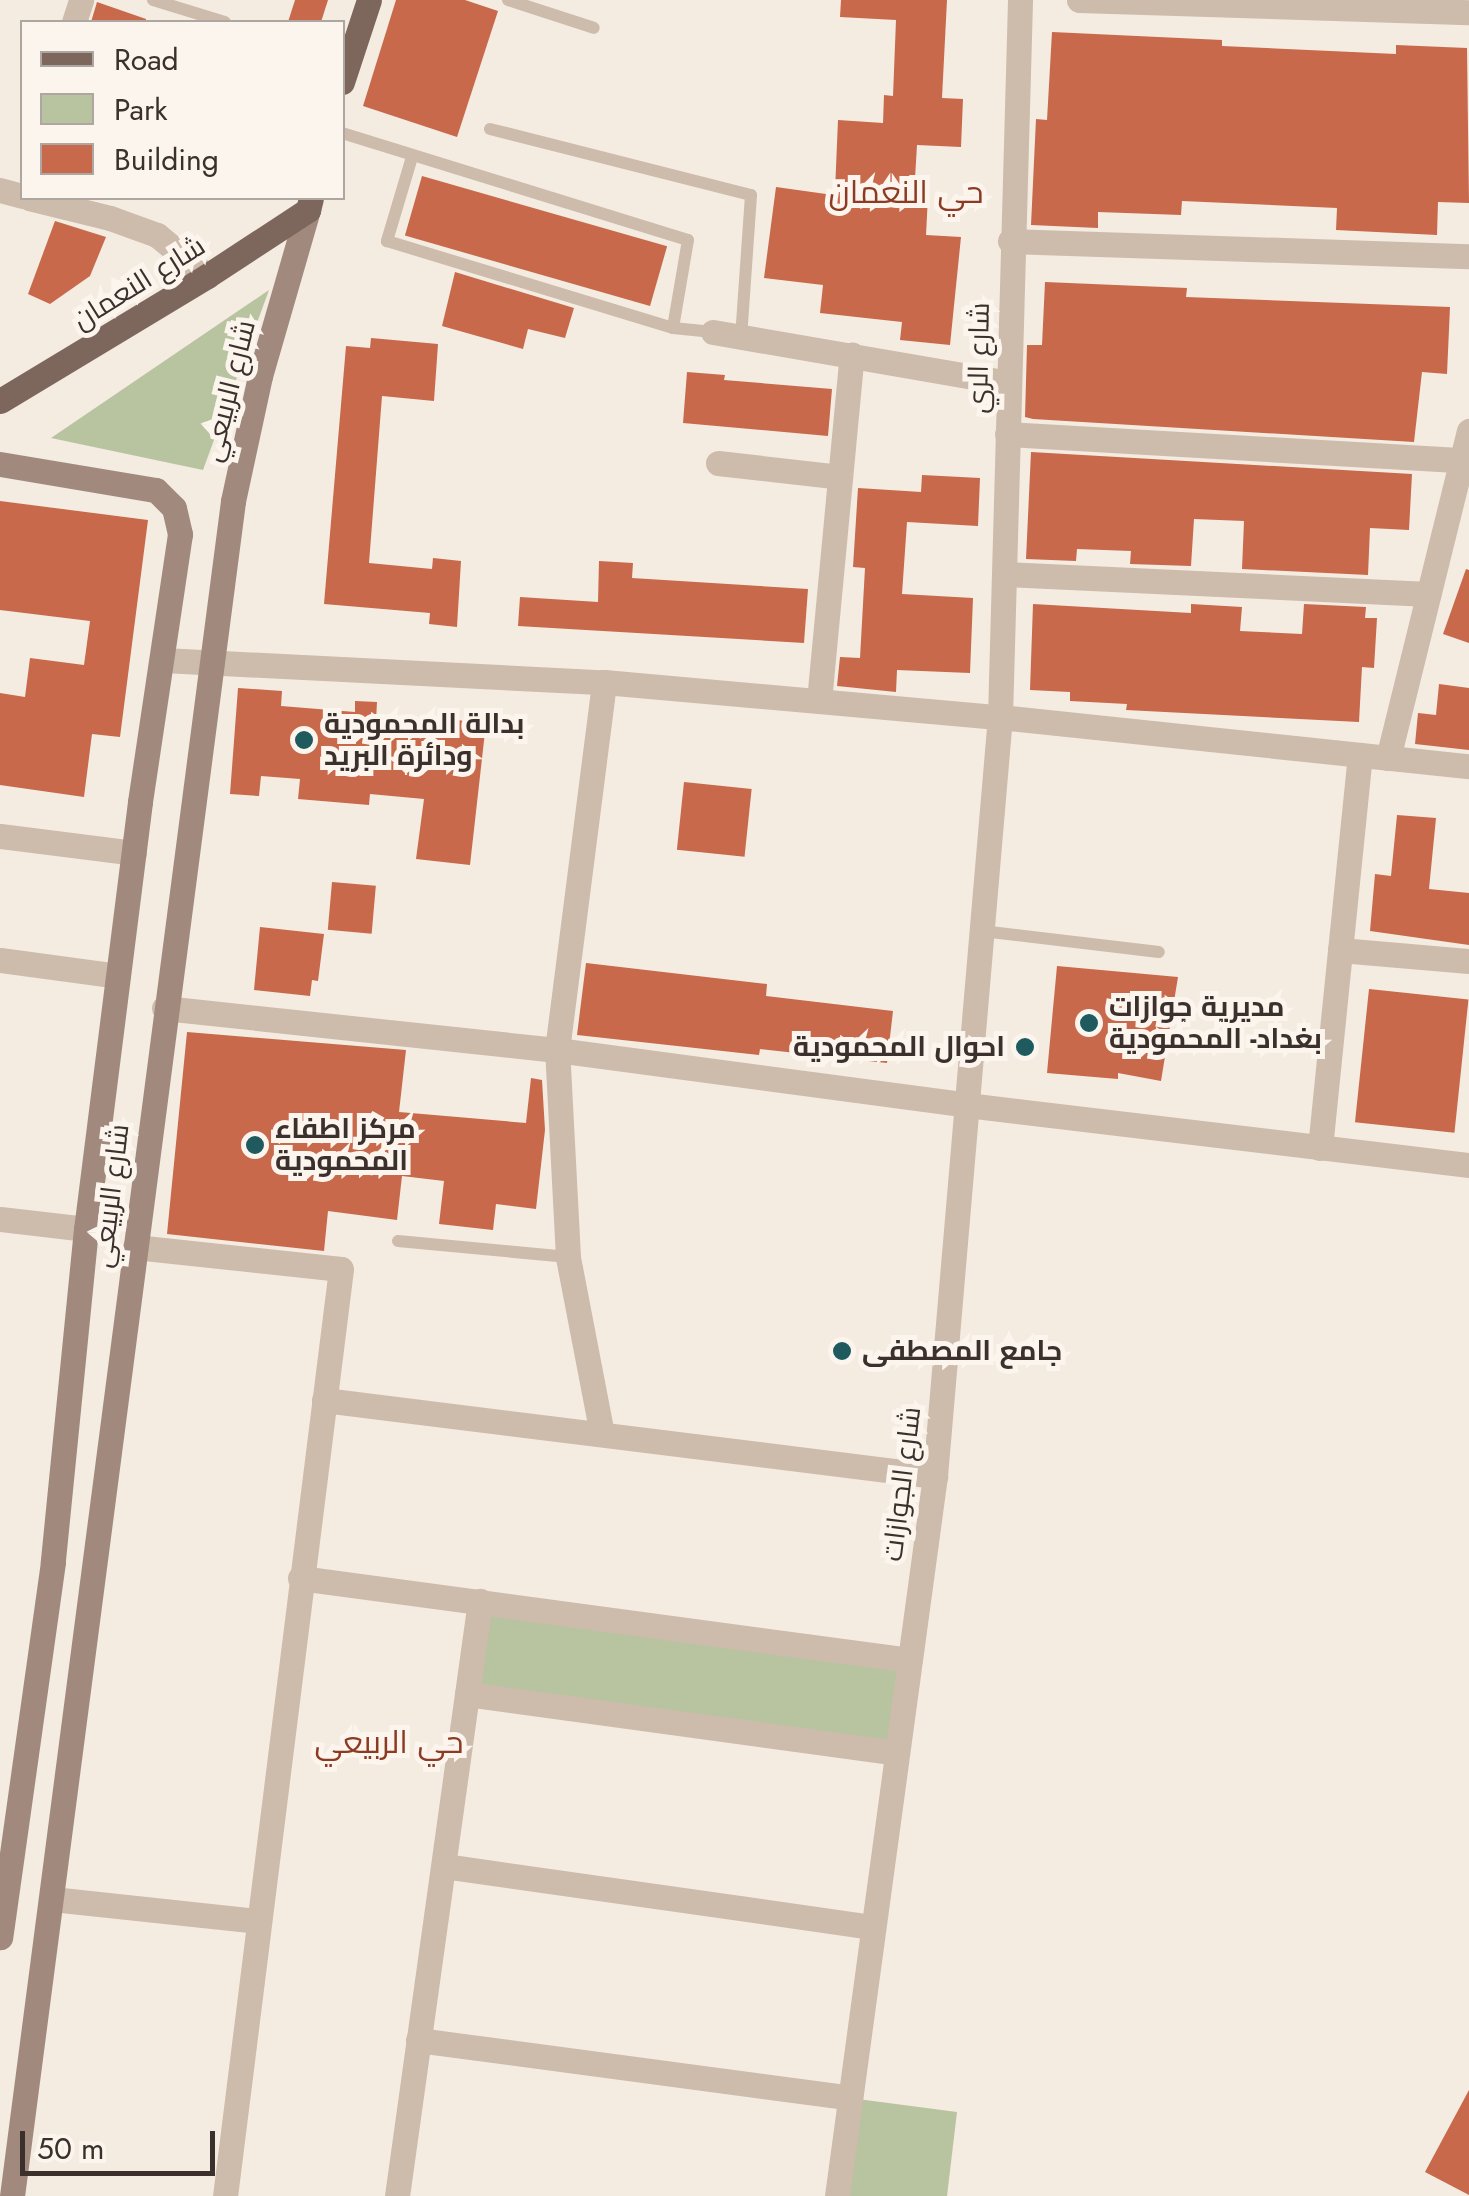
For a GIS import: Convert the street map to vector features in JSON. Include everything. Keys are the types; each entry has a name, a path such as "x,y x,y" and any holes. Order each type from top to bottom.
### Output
{"main road":[{"path":"345,68 369,0"},
{"name":"شارع النعمان","path":"0,401 207,276 309,204"}],"street":[{"name":"شارع الري","path":"1000,716 1006,574 1010,241 1020,0"},
{"path":"1079,0 1469,12"},
{"path":"38,200 110,218 157,236 207,276"},
{"name":"شارع الربيعي","path":"12,2193 99,1543 209,665 245,438 309,204"},
{"path":"1010,241 1469,256"},
{"path":"712,332 1008,383"},
{"path":"820,701 852,355"},
{"path":"1388,758 1466,460 1469,431"},
{"path":"1008,434 1466,460"},
{"name":"شارع الربيعي","path":"0,464 148,488 170,501 180,534 118,976 86,1230 56,1536 2,1895 0,1937"},
{"path":"718,464 840,477"},
{"path":"1006,574 1429,594"},
{"path":"163,660 604,682 1000,716 1469,766"},
{"path":"602,1434 568,1257 556,1050 604,682"},
{"name":"شارع الجوازات","path":"837,2196 936,1476 1000,716"},
{"path":"1320,1148 1360,755"},
{"path":"0,836 134,853"},
{"path":"1340,950 1469,962"},
{"path":"0,960 118,976"},
{"path":"164,1008 556,1050 967,1105 1469,1165"},
{"path":"0,1219 86,1230"},
{"path":"135,1247 342,1269 224,2196"},
{"path":"324,1400 936,1476"},
{"path":"56,1536 61,1553 73,1560 86,1558 99,1543"},
{"path":"300,1578 910,1660"},
{"path":"47,1599 56,1586 76,1582 87,1590 90,1611"},
{"path":"396,2196 480,1601"},
{"path":"467,1694 897,1753"},
{"path":"444,1866 874,1926"},
{"path":"52,1899 259,1920"},
{"path":"418,2040 850,2098"}],"lane":[{"path":"153,0 218,20"},
{"path":"508,0 594,28"},
{"path":"490,129 751,196 741,337"},
{"path":"345,134 688,240 673,328"},
{"path":"412,157 387,241 673,328 712,332"},
{"path":"982,932 1158,952"},
{"path":"398,1241 568,1257"}],"green space":[{"path":"269,290 203,470 51,438"},
{"path":"480,1601 910,1661 897,1754 467,1694"},
{"path":"850,2098 957,2112 947,2196 837,2196"}],"building":[{"path":"295,0 328,0 322,20 289,20"},
{"path":"396,0 465,0 498,11 457,137 363,106"},
{"path":"841,0 947,0 942,98 963,99 961,147 917,145 914,195 928,196 926,235 961,237 950,345 900,340 902,322 820,313 823,285 764,278 776,187 826,194 835,191 838,120 883,123 884,95 893,96 896,20 840,17"},
{"path":"97,2 146,19 146,20 92,20"},
{"path":"1052,32 1222,40 1222,46 1396,54 1396,45 1467,48 1469,203 1438,202 1437,235 1336,230 1337,208 1182,201 1181,215 1098,212 1098,228 1031,225 1036,119 1047,120"},
{"path":"422,176 667,246 650,306 405,236"},
{"path":"55,221 106,237 90,276 50,304 28,294"},
{"path":"455,272 574,308 565,338 528,329 523,349 442,326"},
{"path":"1045,282 1187,288 1186,297 1450,307 1447,374 1422,372 1414,442 1033,419 1025,417 1027,345 1042,345"},
{"path":"371,338 438,344 434,401 382,396 369,563 432,569 433,558 461,561 457,627 429,624 430,613 324,604 346,346 370,348"},
{"path":"687,372 725,375 724,380 832,389 828,436 683,423"},
{"path":"1031,452 1412,474 1409,530 1370,528 1368,575 1242,569 1244,521 1194,519 1191,566 1130,564 1131,551 1077,549 1076,561 1026,559"},
{"path":"922,475 980,478 978,526 907,522 902,594 973,598 970,673 897,670 896,692 837,686 840,657 860,658 865,568 853,567 858,488 921,492"},
{"path":"0,501 148,520 120,737 92,734 84,797 0,785 0,693 25,697 30,658 84,665 90,621 0,610"},
{"path":"599,561 633,563 632,578 808,589 804,643 518,626 520,597 598,602"},
{"path":"1466,569 1469,570 1469,643 1443,634"},
{"path":"1033,604 1191,613 1191,604 1242,607 1240,631 1302,634 1304,604 1366,607 1365,618 1377,618 1374,668 1362,667 1359,722 1126,710 1127,704 1070,701 1070,692 1030,690"},
{"path":"1439,684 1469,688 1469,750 1415,744 1418,713 1436,715"},
{"path":"238,688 282,691 281,706 355,712 355,701 377,702 376,721 425,727 427,717 486,723 470,865 416,859 424,799 370,794 369,805 298,799 300,779 261,776 259,796 230,794"},
{"path":"684,782 752,789 745,857 677,850"},
{"path":"1397,815 1436,818 1429,889 1469,893 1469,945 1370,931 1375,874 1391,876"},
{"path":"332,882 376,886 372,934 328,930"},
{"path":"260,927 324,934 318,981 312,980 310,996 254,990"},
{"path":"586,963 767,984 766,996 893,1011 887,1063 760,1049 759,1055 577,1035"},
{"path":"1057,966 1178,977 1161,1081 1118,1073 1118,1079 1047,1073"},
{"path":"1369,989 1468,999 1454,1133 1355,1122"},
{"path":"187,1032 406,1050 399,1112 526,1123 531,1078 542,1080 545,1130 536,1209 496,1204 493,1230 439,1224 444,1181 402,1176 397,1220 328,1211 324,1251 167,1234"},
{"path":"1469,2090 1469,2195 1425,2172"}],"place":[{"name":"بدالة المحمودية ودائرة البريد","path":"304,740"},
{"name":"مديرية جوازات بغداد- المحمودية","path":"1089,1023"},
{"name":"احوال المحمودية","path":"1025,1047"},
{"name":"مركز اطفاء المحمودية","path":"255,1145"},
{"name":"جامع المصطفى","path":"842,1351"}],"district":[{"name":"حي النعمان","path":"906,192"},
{"name":"حي الربيعي","path":"389,1742"}]}
